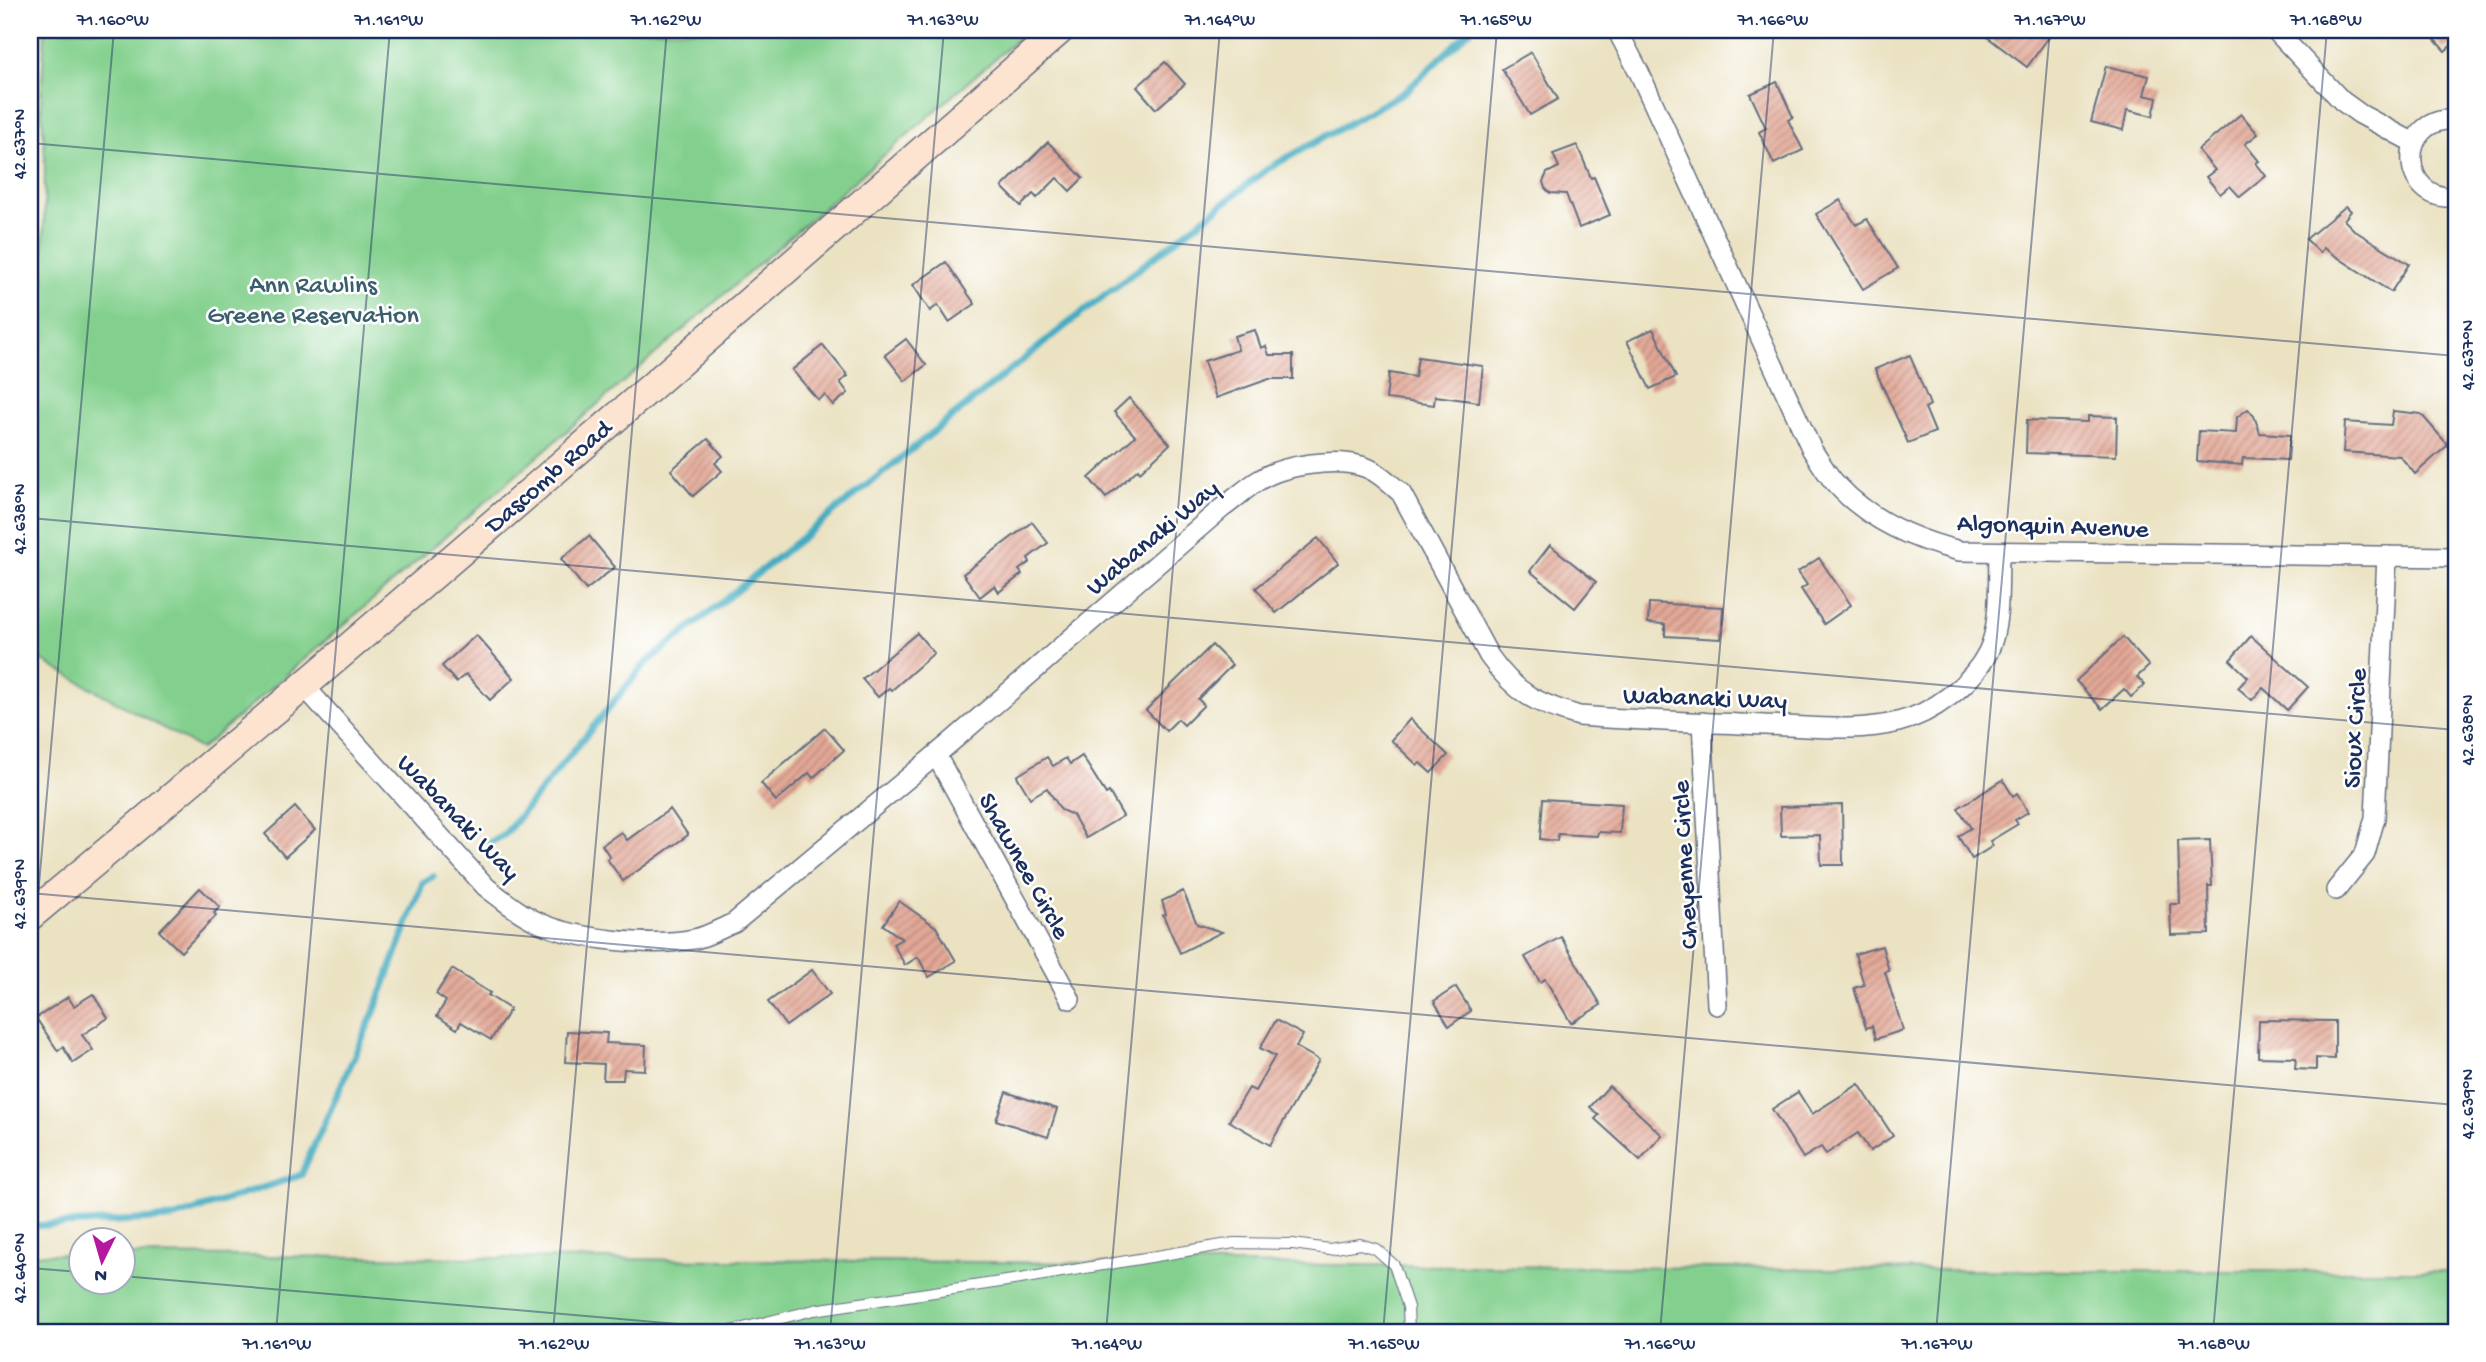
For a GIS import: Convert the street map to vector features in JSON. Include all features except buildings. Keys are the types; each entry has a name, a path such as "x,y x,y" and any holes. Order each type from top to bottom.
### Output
{"main road":[{"name":"Dascomb Road","path":"30,916 303,685 1060,30"}],"street":[{"name":"Algonquin Avenue","path":"1617,30 1639,72 1812,450 1836,485 1887,523 1928,543 1960,551 2456,557"},
{"path":"2275,30 2342,101 2360,114 2414,143"},
{"path":"2456,120 2438,121 2428,126 2414,143 2412,165 2421,185 2441,197 2456,197"},
{"name":"Wabanaki Way","path":"303,685 486,887 519,912 567,932 606,939 647,942 695,939 734,923 936,755 1232,500 1263,478 1295,467 1332,463 1361,466 1381,476 1401,493 1489,656 1503,676 1517,690 1551,708 1579,716 1851,728 1898,722 1924,712 1972,675 1988,651 1995,626 1999,552"},
{"name":"Sioux Circle","path":"2336,890 2365,854 2375,818 2387,556"},
{"name":"Cheyenne Circle","path":"1702,722 1717,1005"},
{"name":"Shawnee Circle","path":"936,755 1070,999"}],"lane":[{"path":"727,1332 814,1310 1234,1243 1293,1244 1329,1249 1360,1244 1376,1249 1394,1265 1408,1307 1409,1332"}],"green space":[{"name":"Ann Rawlins Greene Reservation","path":"45,30 1028,30 201,749 30,654 30,410 43,299 45,157 41,101"},
{"path":"30,1254 66,1254 66,1296 136,1296 136,1255 2076,1271 2456,1271 2456,1332 30,1332"}],"waterway":[{"path":"489,843 504,835 645,664 1065,326 1269,168 1406,91 1470,30"},
{"path":"30,1226 172,1218 301,1175 375,1010 423,882 433,876"}]}
